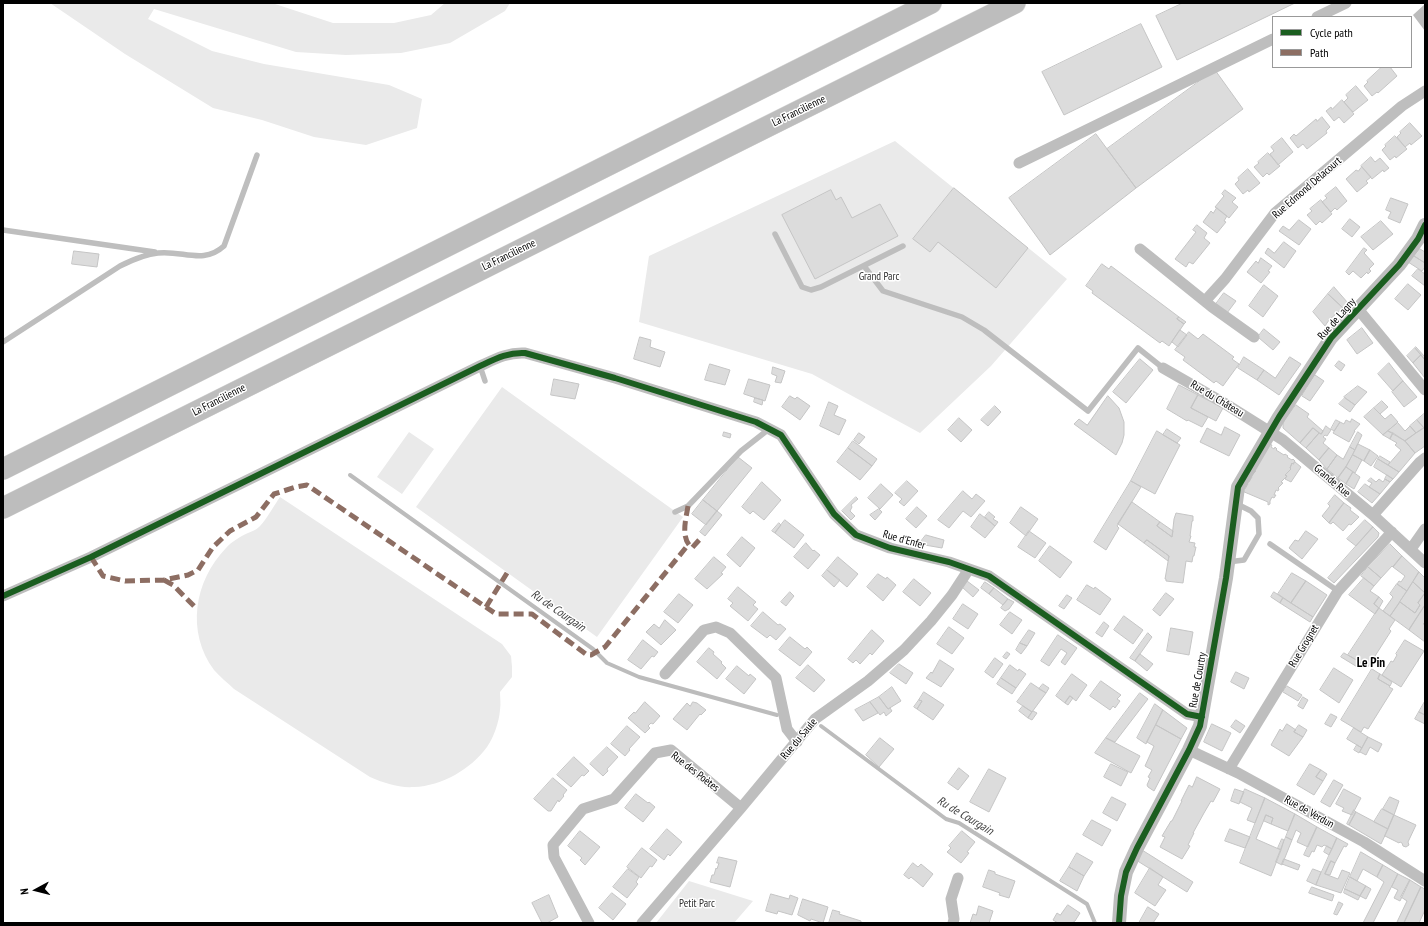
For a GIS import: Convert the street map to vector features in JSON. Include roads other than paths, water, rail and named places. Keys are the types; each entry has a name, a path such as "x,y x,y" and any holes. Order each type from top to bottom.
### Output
{"highway":[{"path":"3,469 930,3"},
{"name":"La Francilienne","path":"3,508 1015,3"}],"street":[{"path":"1319,16 1346,3"},
{"path":"1019,163 1272,38"},
{"name":"Rue Edmond Delacourt","path":"1206,301 1225,279 1275,213 1402,106 1425,91"},
{"name":"Rue de Lagny","path":"1271,431 1331,338 1399,265 1424,229"},
{"path":"1140,248 1254,337"},
{"path":"1358,309 1425,390"},
{"name":"Rue d'Enfer","path":"3,596 91,557 480,366 502,356 514,353 525,353 615,378 756,422 781,435 834,514 856,535 890,548 949,562 989,576 1187,714 1202,717"},
{"name":"Rue du Château","path":"1163,368 1271,431"},
{"name":"Rue de Courtry","path":"1119,923 1121,896 1126,872 1200,726 1228,562 1238,487 1271,431"},
{"name":"Grande Rue","path":"1271,431 1373,515 1425,563"},
{"path":"1373,515 1425,458"},
{"path":"1411,549 1425,529"},
{"name":"Rue Grognet","path":"1229,769 1338,591 1392,532"},
{"name":"Rue du Saule","path":"642,923 815,719 868,681 904,650 952,594 969,569"},
{"path":"665,674 704,630 716,627 730,633 776,678 787,729 797,742"},
{"name":"Rue des Poètes","path":"589,923 554,857 553,845 583,809 614,799 655,753 671,750 741,808"},
{"name":"Rue de Verdun","path":"1189,750 1229,769 1364,842 1425,881"},
{"path":"953,923 954,919 951,900 958,878"}],"lane":[{"path":"3,230 159,252 205,256 217,252 224,246 257,155"},
{"path":"776,234 802,287 811,290 821,287 903,246"},
{"path":"3,342 120,266 140,256 159,252"},
{"path":"864,266 883,291 962,317 984,330 1088,411 1138,348 1163,368"},
{"path":"480,366 485,382"},
{"path":"675,512 688,506 740,451 769,429"},
{"path":"1228,562 1244,560 1258,534 1258,518 1251,511 1236,504"},
{"path":"1270,544 1338,591"}],"waterway":[{"name":"Ru de Courgain","path":"350,475 593,649 607,663 639,677 777,715"},
{"name":"Ru de Courgain","path":"821,726 946,819 959,823 1087,904 1095,923"}],"district":[{"name":"Le Pin","path":"1371,663"}],"park label":[{"name":"Grand Parc","path":"879,277"},
{"name":"Petit Parc","path":"697,904"}]}
